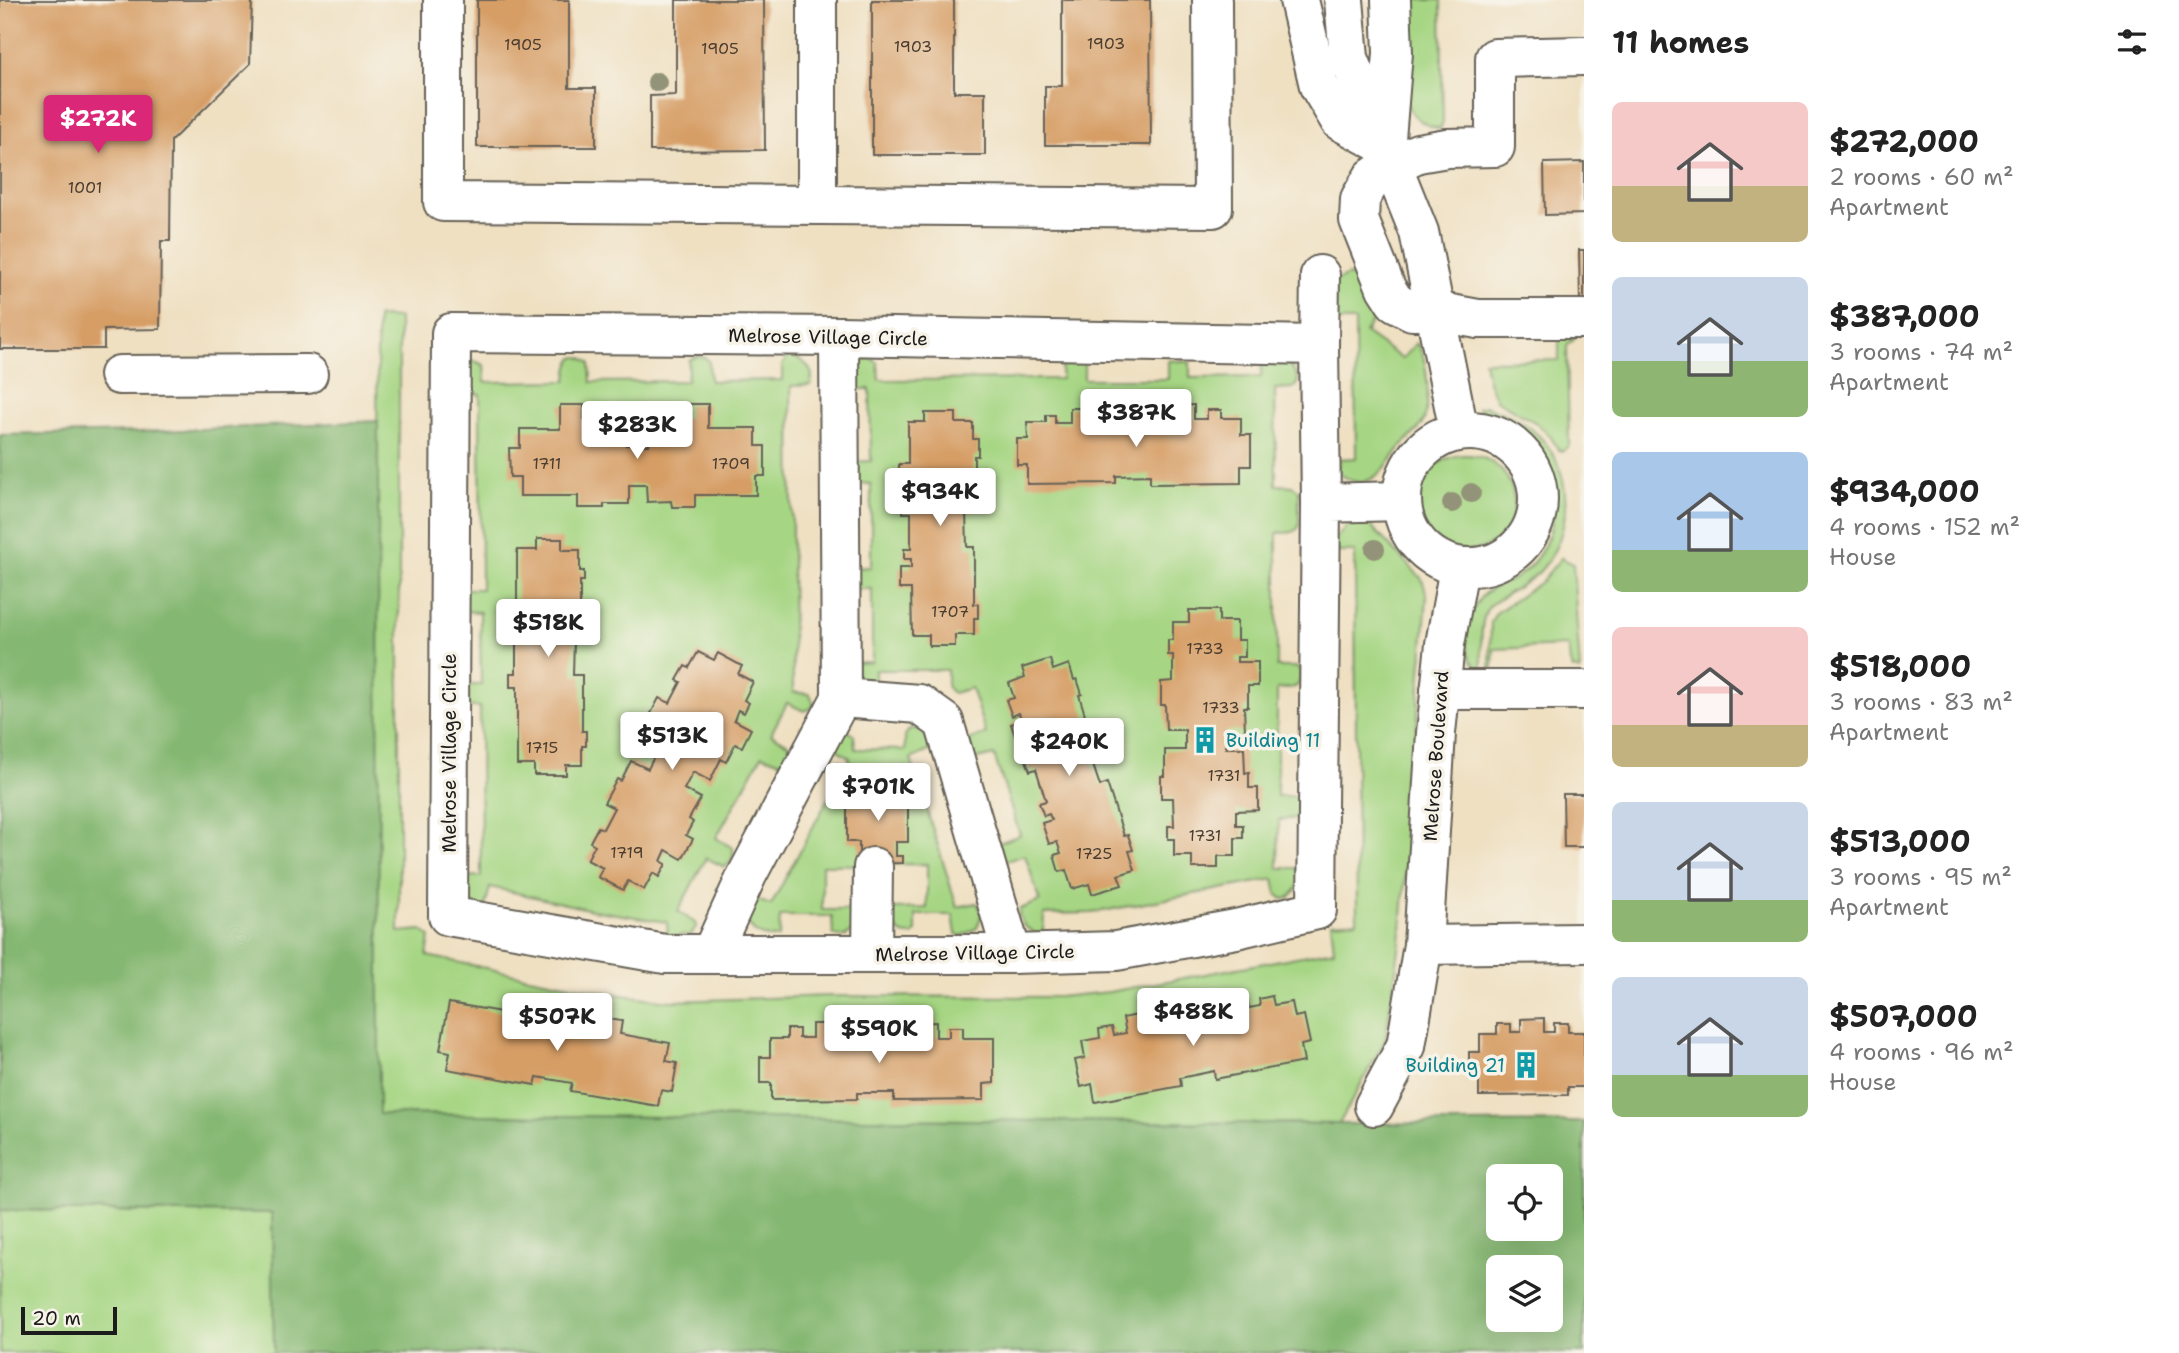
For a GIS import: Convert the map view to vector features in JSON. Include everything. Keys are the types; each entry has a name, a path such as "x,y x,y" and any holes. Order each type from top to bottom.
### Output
{"lane":[{"path":"443,0 443,202 1213,208 1212,0"},
{"path":"817,0 817,205"},
{"path":"1299,0 1319,86 1340,121 1389,155 1447,148 1495,147 1495,58 1584,56"},
{"path":"1322,0 1326,30 1347,100 1389,155"},
{"path":"1344,0 1349,58 1419,232 1460,431"},
{"path":"1391,0 1393,53 1389,155 1360,199 1359,220 1386,289 1395,302 1412,311 1434,311 1478,319 1584,319"},
{"path":"1319,345 1320,275"},
{"name":"Melrose Village Circle","path":"451,333 1319,345 1321,503 1318,910 1236,929 1116,951 1012,954 665,954 448,916 451,333"},
{"path":"711,954 747,875 841,698 839,337"},
{"path":"119,375 308,374"},
{"path":"1460,431 1483,432 1505,440 1523,456 1535,476 1538,500 1535,523 1523,544 1505,559 1483,568 1460,568 1437,560 1418,545 1405,525 1401,501 1403,482 1411,463 1424,448 1440,437 1460,431"},
{"path":"1321,503 1401,501"},
{"name":"Melrose Boulevard","path":"1374,1105 1406,1046 1423,945 1440,690 1445,644 1460,568"},
{"path":"1440,690 1584,690"},
{"path":"841,698 919,704 944,722 1012,954"},
{"path":"872,954 873,867"},
{"path":"1423,945 1584,943"}],"green space":[{"path":"1406,0 1441,0 1443,122 1440,129 1421,121 1407,105"},
{"path":"1348,275 1356,282 1363,304 1373,320 1365,333 1402,359 1416,343 1423,358 1427,381 1427,404 1423,422 1386,467 1372,478 1357,482 1338,472 1339,459 1356,458 1355,321 1337,321 1331,283"},
{"path":"377,317 399,318 399,932 422,930 430,937 427,956 613,994 670,1001 832,996 1058,997 1109,992 1334,950 1331,923 1357,921 1355,552 1335,552 1334,540 1348,525 1370,525 1422,579 1427,596 1400,943 1385,1040 1339,1124 379,1114"},
{"path":"1562,337 1575,338 1567,346 1569,445 1564,451 1559,450 1550,436 1536,423 1496,400 1488,382 1484,361 1559,360 1559,341"},
{"path":"1066,355 1081,356 1084,379 1168,379 1168,360 1190,362 1190,378 1261,377 1262,360 1286,358 1298,378 1293,388 1275,389 1276,485 1293,486 1299,491 1299,526 1293,532 1277,533 1277,667 1296,667 1300,670 1298,685 1277,689 1277,796 1296,796 1301,802 1301,815 1279,820 1278,868 1297,868 1300,876 1297,888 1289,898 1283,899 1277,894 1274,879 1092,913 1044,914 1043,931 1037,934 1024,926 1019,915 1020,909 1040,901 1025,855 1006,861 1000,856 999,843 1020,835 994,755 973,760 968,740 986,734 971,688 953,693 950,691 947,686 947,670 875,670 875,684 859,687 854,663 872,662 872,589 853,589 853,568 871,567 871,484 852,483 851,462 871,461 870,389 854,389 853,366 866,358 874,360 878,363 879,380 1061,379 1062,360"},
{"path":"698,356 709,362 710,381 782,380 782,365 789,356 804,363 812,375 810,385 791,386 793,692 810,694 814,705 804,711 787,703 771,734 789,744 788,754 781,762 762,755 716,838 733,848 731,861 725,867 706,858 678,911 695,923 696,927 691,935 668,936 667,922 592,910 490,887 485,907 480,910 458,894 463,877 481,876 480,707 464,707 459,685 481,685 480,612 462,611 465,589 481,589 480,394 464,393 468,364 472,360 484,365 485,382 567,381 572,360 579,357 590,363 591,382 687,381 689,360"},
{"path":"1486,406 1522,423 1541,438 1552,452 1559,469 1565,504 1559,539 1541,570 1486,611 1482,632 1482,670 1474,663 1466,645 1472,613 1486,592 1515,578 1537,558 1550,532 1554,503 1550,474 1540,454 1519,433 1485,416 1478,408"},
{"path":"378,421 379,1114 1339,1124 1584,1122 1584,1353 274,1353 272,1213 0,1210 0,435 139,432"},
{"path":"1466,455 1485,458 1500,469 1511,484 1514,503 1511,522 1500,537 1485,548 1466,551 1447,548 1432,537 1421,522 1418,503 1421,484 1432,469 1447,458"},
{"path":"1561,558 1573,564 1580,671 1573,669 1570,663 1568,646 1494,649 1493,667 1490,671 1491,622 1496,613 1541,582"},
{"path":"911,728 921,730 930,740 931,750 911,759 957,907 977,903 982,913 977,928 962,936 956,934 953,915 916,915 916,931 913,935 905,935 890,922 895,909 927,908 927,864 822,865 822,910 853,910 859,914 856,928 846,936 839,937 833,934 832,916 780,916 779,937 756,933 747,921 752,898 771,905 850,758 835,748 842,730 854,735 855,749 905,750 905,735"},
{"path":"0,1210 273,1213 274,1353 0,1353"}],"building":[{"path":"0,0 252,0 250,64 171,141 170,241 161,241 160,329 104,330 104,349 0,349"},
{"path":"477,0 569,0 569,88 596,88 596,147 477,147"},
{"path":"676,0 764,0 765,150 650,151 650,96 676,95"},
{"path":"872,0 954,0 954,92 985,92 985,155 872,155"},
{"path":"1062,0 1150,0 1151,145 1045,145 1045,86 1062,86"},
{"path":"1584,162 1584,214 1545,215 1544,163"},
{"path":"1579,250 1584,250 1584,302 1580,302"},
{"path":"688,404 708,404 708,428 756,428 756,446 765,446 765,476 756,476 756,495 695,495 695,507 672,507 671,501 647,502 646,485 629,485 629,504 578,508 578,496 520,496 520,477 510,477 509,448 520,448 520,429 560,429 560,405 584,405 584,419 602,418 602,426 626,426 626,445 649,445 649,424 673,424 672,418 688,418"},
{"path":"1194,405 1194,419 1207,419 1207,410 1221,410 1221,418 1241,418 1241,435 1251,435 1251,466 1241,466 1241,483 1150,484 1150,475 1116,476 1116,483 1027,484 1027,465 1017,465 1017,439 1028,439 1027,422 1046,422 1046,415 1055,415 1055,423 1070,423 1070,408 1088,408 1088,419 1104,419 1104,412 1117,412 1117,419 1148,418 1148,411 1163,411 1163,418 1171,418 1171,406"},
{"path":"925,413 956,413 956,423 973,423 973,439 978,439 978,456 974,456 974,512 966,512 967,547 974,547 974,604 978,604 978,618 974,618 974,635 955,635 955,646 929,646 929,635 912,635 911,589 899,589 899,568 911,568 911,559 904,559 904,549 911,549 911,513 903,513 903,500 910,500 910,485 899,485 899,464 908,464 908,422 925,422"},
{"path":"537,539 562,539 562,550 580,550 580,571 584,571 584,581 580,581 580,639 574,639 573,675 582,675 582,731 586,731 586,746 582,746 582,765 566,765 566,775 534,775 534,765 517,765 517,687 510,687 510,673 516,673 516,642 509,642 509,627 517,627 517,550 537,550"},
{"name":"Building 11","path":"1189,610 1219,610 1219,621 1237,621 1237,640 1245,640 1245,657 1237,657 1237,662 1258,662 1258,686 1248,686 1248,707 1244,707 1245,731 1226,731 1226,748 1244,748 1245,773 1249,772 1249,788 1258,788 1258,810 1236,811 1236,825 1243,825 1243,838 1235,838 1235,856 1218,856 1218,868 1192,868 1192,856 1174,856 1174,839 1168,839 1168,826 1174,826 1173,798 1161,798 1161,776 1165,776 1165,750 1185,750 1185,730 1166,730 1165,705 1161,705 1161,682 1173,681 1173,655 1168,655 1168,640 1173,640 1173,622 1189,622"},
{"path":"698,652 714,660 718,653 742,666 738,674 753,682 744,700 749,703 744,713 738,710 734,720 751,729 742,747 735,744 726,762 721,759 710,781 693,772 684,789 701,798 689,819 693,822 686,835 693,839 682,859 666,850 661,861 666,864 659,877 653,873 644,890 628,881 623,890 598,877 603,868 587,860 595,845 590,842 598,827 603,829 614,808 604,803 617,779 621,781 631,761 648,769 656,753 640,744 651,723 647,721 659,698 670,703 681,682 677,680 685,666 689,668"},
{"path":"1050,659 1053,670 1069,664 1074,680 1077,679 1082,694 1079,695 1095,748 1088,750 1100,786 1107,783 1124,836 1128,835 1133,850 1129,851 1135,870 1118,875 1122,885 1092,894 1089,884 1072,889 1066,870 1059,872 1054,855 1061,853 1057,842 1049,844 1042,823 1052,820 1049,814 1044,816 1039,803 1046,801 1036,769 1030,771 1026,760 1032,758 1027,742 1018,745 1011,724 1022,721 1019,713 1012,716 1006,700 1014,698 1009,683 1025,677 1022,668"},
{"path":"858,781 897,781 897,803 908,803 908,842 896,842 896,856 903,856 903,863 859,864 859,842 847,842 847,805 858,805"},
{"path":"1563,794 1584,794 1584,847 1564,847"},
{"path":"1246,993 1249,1008 1260,1006 1259,999 1272,996 1274,1005 1292,1002 1295,1017 1304,1015 1310,1043 1301,1045 1304,1062 1215,1079 1214,1071 1180,1078 1181,1086 1095,1102 1092,1084 1081,1087 1075,1060 1085,1058 1082,1041 1100,1038 1099,1029 1112,1027 1114,1035 1126,1033 1123,1018 1142,1014 1145,1029 1160,1026 1159,1019 1168,1018 1169,1024 1203,1017 1201,1008 1215,1006 1216,1013 1226,1011 1223,997"},
{"path":"503,1000 526,1004 523,1017 536,1019 537,1012 549,1014 548,1022 581,1028 582,1021 593,1023 592,1030 605,1032 608,1019 622,1021 620,1034 670,1043 666,1061 677,1063 672,1092 661,1090 658,1106 570,1091 572,1083 537,1077 535,1085 447,1069 450,1052 440,1050 449,1003 501,1012"},
{"name":"Building 21","path":"1544,1018 1544,1032 1554,1032 1554,1023 1568,1023 1568,1032 1584,1032 1584,1087 1568,1087 1568,1095 1479,1096 1479,1079 1469,1079 1469,1052 1480,1052 1480,1034 1497,1034 1497,1024 1511,1024 1511,1032 1521,1032 1521,1019"},
{"path":"936,1022 936,1037 949,1037 949,1027 963,1027 963,1038 994,1038 994,1083 984,1084 984,1100 894,1101 894,1093 857,1093 857,1099 771,1100 771,1083 760,1083 760,1057 770,1057 770,1039 787,1039 787,1029 799,1029 799,1038 812,1038 812,1024 832,1024 832,1037 844,1037 844,1027 859,1027 859,1037 892,1036 891,1028 904,1028 904,1036 915,1036 915,1023"}],"place":[{"name":"Building 11","path":"1205,740"},
{"name":"Building 21","path":"1526,1065"}]}
